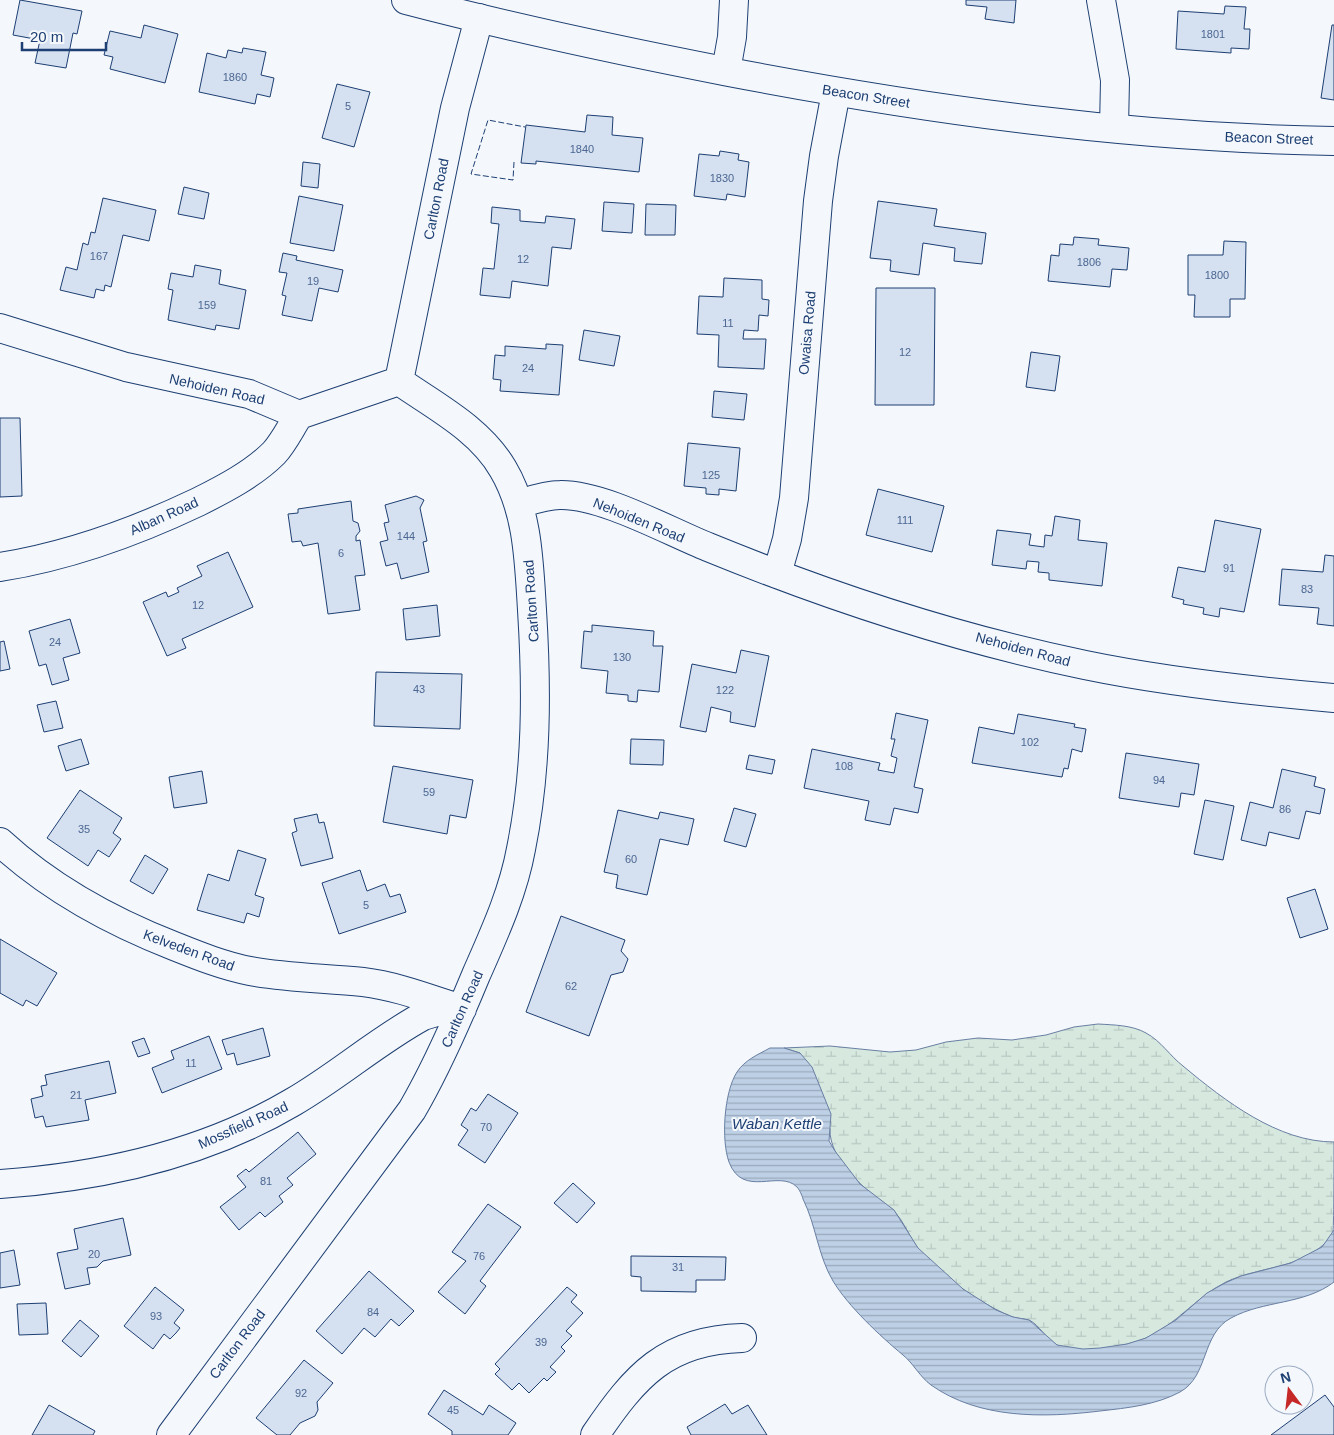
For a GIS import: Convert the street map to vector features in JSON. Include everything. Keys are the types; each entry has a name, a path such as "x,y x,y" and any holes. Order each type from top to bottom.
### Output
{"street":[{"name":"Beacon Street","path":"406,0 590,44 836,92 921,105 1114,128 1213,136 1334,140"},
{"path":"726,71 732,37 734,0"},
{"path":"1101,0 1115,80 1114,128"},
{"name":"Carlton Road","path":"399,380 449,135 478,18"},
{"name":"Owaisa Road","path":"777,574 787,538 794,498 818,201 836,92"},
{"name":"Nehoiden Road","path":"0,328 126,367 249,394 299,415"},
{"path":"299,415 399,380 466,426 480,439 503,468 519,504"},
{"name":"Alban Road","path":"0,567 64,554 104,541 162,518 205,498 246,475 275,452 299,415"},
{"name":"Nehoiden Road","path":"519,504 560,495 592,500 777,574 909,618 1078,664 1235,688 1334,698"},
{"name":"Carlton Road","path":"171,1435 412,1110 433,1072 462,1009 510,893 521,850 530,792 536,674 529,566 519,504"},
{"name":"Kelveden Road","path":"0,842 37,873 86,906 138,931 207,959 251,971 372,984 412,993 462,1009"},
{"name":"Mossfield Road","path":"0,1184 88,1174 153,1159 220,1138 296,1101 416,1020 435,1012 462,1009"},
{"path":"595,1435 630,1387 656,1364 689,1345 709,1340 742,1338"}],"green space":[{"path":"1098,1024 1117,1025 1141,1030 1156,1040 1178,1062 1216,1093 1253,1117 1273,1127 1313,1140 1334,1142 1334,1203 1333,1232 1320,1248 1287,1264 1241,1276 1226,1282 1205,1295 1167,1326 1146,1338 1114,1347 1089,1350 1066,1348 1057,1345 1033,1322 1012,1317 998,1311 960,1287 935,1267 917,1247 894,1211 856,1180 841,1161 831,1140 830,1129 800,1053 784,1048 830,1046 890,1052 916,1050 946,1042 978,1038 1012,1040"}],"water":[{"name":"Waban Kettle","path":"770,1048 784,1048 800,1053 812,1067 831,1114 829,1141 860,1184 894,1210 918,1248 963,1289 996,1310 1013,1317 1029,1320 1057,1345 1083,1349 1100,1348 1127,1344 1146,1338 1176,1320 1207,1293 1225,1283 1241,1276 1291,1263 1322,1247 1334,1230 1334,1282 1310,1295 1257,1308 1231,1318 1221,1325 1214,1334 1201,1366 1189,1385 1180,1392 1161,1400 1110,1410 1034,1415 991,1410 950,1396 927,1382 907,1358 884,1339 839,1291 828,1271 811,1219 797,1187 789,1182 761,1182 743,1179 735,1173 729,1162 725,1141 725,1116 729,1091 737,1072 744,1064"}],"building":[{"path":"20,0 82,11 77,34 73,33 66,68 35,63 40,40 13,35"},
{"path":"966,0 1016,0 1014,23 985,19 987,7 966,5"},
{"path":"1225,6 1246,7 1244,29 1250,29 1249,49 1231,48 1231,53 1176,49 1178,11 1224,14"},
{"path":"144,25 178,34 165,83 110,69 113,57 104,55 110,31 141,38"},
{"path":"1332,25 1334,25 1334,100 1321,98"},
{"path":"243,48 266,52 261,75 274,78 270,97 257,94 255,104 199,92 207,53 226,58 228,50 242,53"},
{"path":"337,84 370,92 354,147 322,138"},
{"path":"587,115 613,117 612,135 643,138 639,172 536,161 536,164 521,163 526,125 585,132"},
{"path":"720,151 739,154 738,160 749,162 745,197 727,194 726,200 694,196 699,154 719,156"},
{"path":"303,162 320,164 318,188 301,186"},
{"path":"184,187 209,193 204,219 178,214"},
{"path":"299,196 343,205 334,251 290,243"},
{"path":"103,198 156,210 149,241 123,235 111,287 105,285 104,291 96,289 94,298 60,290 66,267 77,270 83,243 88,245 91,232 95,233"},
{"path":"878,201 937,209 934,226 986,233 982,264 954,261 955,248 923,243 919,275 890,271 891,260 870,258"},
{"path":"604,202 634,204 632,233 602,231"},
{"path":"646,204 676,205 675,235 645,235"},
{"path":"492,207 520,210 520,221 545,223 546,216 575,219 571,249 552,247 548,286 512,281 510,298 480,295 483,268 494,269 499,224 491,223"},
{"path":"1074,237 1099,239 1098,245 1129,248 1127,270 1112,269 1110,287 1048,281 1051,255 1059,256 1060,244 1073,245"},
{"path":"1224,241 1246,242 1245,299 1230,299 1230,317 1194,317 1195,295 1188,295 1188,255 1223,255"},
{"path":"283,253 297,256 296,260 343,270 338,292 319,288 312,321 282,315 286,296 282,295 287,273 279,272"},
{"path":"195,265 221,270 219,284 246,290 239,329 216,325 215,330 168,320 173,290 168,289 171,273 193,277"},
{"path":"724,278 762,280 762,299 769,300 768,316 759,315 758,331 744,330 743,339 766,339 764,369 718,367 719,335 697,334 699,296 723,297"},
{"path":"876,288 935,288 934,405 875,405"},
{"path":"584,330 620,336 614,366 579,360"},
{"path":"546,344 563,345 559,395 500,391 501,380 493,379 495,355 505,356 505,346 546,349"},
{"path":"1031,352 1060,356 1055,391 1026,387"},
{"path":"714,391 747,394 744,420 712,417"},
{"path":"0,418 20,418 22,496 0,497"},
{"path":"688,443 740,448 736,491 719,489 719,495 706,494 706,488 684,486"},
{"path":"878,489 944,506 932,552 866,535"},
{"path":"416,496 424,500 420,508 427,541 423,542 429,572 401,579 397,563 386,566 380,542 388,540 384,523 389,522 385,505"},
{"path":"351,501 353,521 358,523 360,531 356,536 356,541 360,540 365,575 355,576 360,610 328,614 318,543 303,546 301,541 292,542 288,514 298,513 298,509"},
{"path":"1055,516 1080,520 1078,540 1107,543 1102,586 1049,580 1049,573 1038,572 1039,562 1027,561 1026,569 992,565 997,530 1031,534 1029,545 1044,547 1045,535 1052,536"},
{"path":"1215,520 1261,529 1244,612 1220,608 1219,617 1203,614 1204,608 1183,604 1184,600 1172,597 1178,567 1205,572"},
{"path":"228,552 253,607 182,639 186,648 167,656 143,602 166,592 168,597 179,592 177,588 202,576 197,566"},
{"path":"1325,555 1334,556 1334,626 1317,624 1319,608 1279,605 1282,569 1323,572"},
{"path":"437,605 440,636 406,640 403,609"},
{"path":"70,619 80,653 63,658 69,680 52,685 46,664 39,666 29,631"},
{"path":"592,625 654,631 653,646 663,646 659,692 638,690 637,702 628,701 628,695 606,693 608,671 581,668 584,631 592,632"},
{"path":"4,641 10,669 0,671 0,642"},
{"path":"741,650 769,656 755,727 730,722 731,712 711,707 706,732 680,727 692,664 736,673"},
{"path":"376,672 462,674 460,729 374,726"},
{"path":"56,701 63,728 44,732 37,705"},
{"path":"896,713 928,720 914,787 923,789 918,813 894,808 890,825 865,820 869,801 804,788 812,749 880,763 878,770 894,773 897,758 891,756 895,739 891,739"},
{"path":"1018,714 1075,724 1074,727 1086,729 1082,752 1072,749 1068,769 1064,768 1062,777 972,763 979,727 1014,734"},
{"path":"81,739 89,764 66,771 58,746"},
{"path":"631,739 664,740 663,765 630,764"},
{"path":"1126,753 1199,764 1194,795 1181,793 1179,807 1119,798"},
{"path":"749,755 775,760 772,774 746,769"},
{"path":"393,766 473,780 466,818 450,815 447,834 383,822"},
{"path":"1282,769 1316,777 1314,786 1325,789 1320,814 1306,811 1299,839 1269,832 1266,846 1241,840 1250,802 1273,808"},
{"path":"202,771 207,803 174,808 169,777"},
{"path":"80,790 122,818 113,833 121,839 109,857 98,850 88,866 47,838"},
{"path":"1205,800 1234,806 1223,860 1194,854"},
{"path":"734,808 756,814 746,847 724,841"},
{"path":"618,810 658,819 660,812 694,819 688,845 660,839 647,895 616,888 618,875 604,872"},
{"path":"317,814 319,823 324,822 333,858 301,866 292,833 297,831 294,819"},
{"path":"238,850 266,859 255,895 264,898 259,917 247,913 244,923 197,910 208,874 229,881"},
{"path":"145,855 168,869 153,894 130,881"},
{"path":"360,870 367,891 385,884 390,897 400,894 406,912 339,934 322,883"},
{"path":"1315,889 1328,929 1300,938 1287,898"},
{"path":"561,916 625,940 621,951 628,959 623,972 611,975 589,1036 526,1012"},
{"path":"0,939 57,973 37,1006 26,1000 23,1006 0,993"},
{"path":"263,1028 270,1056 237,1065 234,1053 227,1055 222,1040"},
{"path":"209,1036 222,1069 162,1093 152,1068 174,1059 171,1051"},
{"path":"144,1038 150,1053 138,1057 132,1042"},
{"path":"109,1061 116,1093 85,1100 89,1120 46,1127 43,1116 35,1118 31,1099 43,1096 41,1086 47,1085 45,1075"},
{"path":"488,1094 518,1113 485,1163 458,1145 468,1130 461,1125 471,1108 476,1111"},
{"path":"298,1132 316,1154 287,1178 293,1185 279,1196 283,1202 265,1217 260,1212 239,1230 220,1207 246,1187 237,1176 246,1169 249,1172"},
{"path":"573,1183 595,1203 577,1223 554,1203"},
{"path":"488,1204 521,1227 480,1281 486,1286 465,1314 438,1292 466,1261 452,1252"},
{"path":"123,1218 131,1255 103,1261 97,1267 87,1268 90,1284 65,1289 57,1253 78,1249 74,1229"},
{"path":"14,1250 20,1285 0,1288 0,1253"},
{"path":"631,1256 726,1257 725,1280 696,1280 696,1292 641,1291 641,1277 631,1276"},
{"path":"369,1271 414,1311 399,1326 391,1319 375,1337 364,1328 342,1354 316,1331"},
{"path":"155,1287 184,1310 174,1323 180,1328 170,1339 164,1334 153,1349 124,1326"},
{"path":"567,1287 577,1295 571,1302 583,1313 566,1331 572,1336 561,1347 565,1351 550,1367 556,1372 547,1381 544,1378 529,1393 519,1383 512,1390 495,1374 500,1369 495,1364"},
{"path":"46,1303 48,1334 19,1335 17,1304"},
{"path":"80,1320 99,1336 81,1357 62,1341"},
{"path":"304,1360 333,1383 317,1402 318,1410 315,1416 300,1423 290,1435 277,1435 256,1418"},
{"path":"444,1390 483,1415 489,1405 516,1423 508,1435 452,1435 452,1431 428,1414"},
{"path":"1325,1395 1334,1407 1334,1435 1271,1435 1298,1415 1314,1415 1314,1403"},
{"path":"725,1404 732,1414 748,1405 767,1435 691,1435 687,1427"},
{"path":"49,1405 95,1431 93,1435 32,1435"}],"fence":[{"path":"514,162 513,180 471,174 488,120 525,127"}]}
